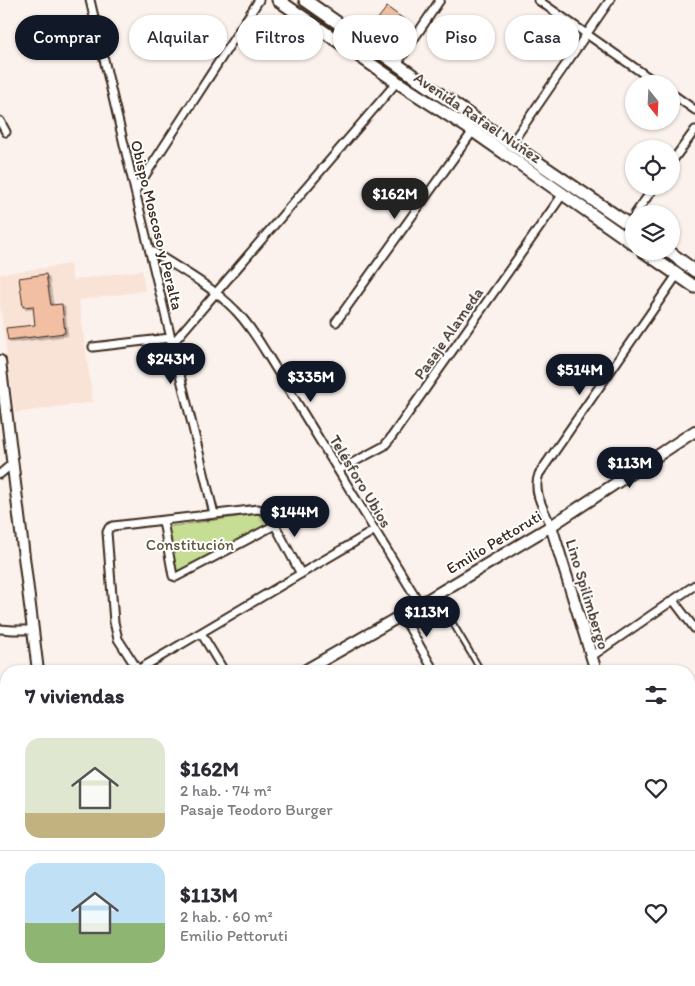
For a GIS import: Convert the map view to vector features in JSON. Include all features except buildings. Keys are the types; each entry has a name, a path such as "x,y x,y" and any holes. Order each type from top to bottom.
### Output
{"main road":[{"name":"Avenida Rafael Núñez","path":"278,0 397,82 473,131 625,238"},
{"name":"Avenida Rafael Núñez","path":"311,2 511,144 625,215"},
{"path":"680,259 695,270"},
{"path":"656,260 695,287"},
{"path":"0,361 37,665"},
{"name":"Emilio Pettoruti","path":"314,665 551,526 695,431"},
{"name":"Lino Spilimbergo","path":"551,526 594,665"}],"street":[{"name":"Obispo Moscoso y Peralta","path":"90,0 214,514"},
{"path":"135,192 259,0"},
{"path":"396,64 440,0"},
{"path":"538,0 645,75"},
{"path":"511,144 610,0"},
{"path":"93,347 171,341 216,293 397,82"},
{"path":"680,99 695,110"},
{"path":"0,122 6,132"},
{"path":"680,151 695,130"},
{"path":"336,322 473,131"},
{"name":"Pasaje Alameda","path":"339,470 384,446 390,439 563,194"},
{"name":"Telésforo Ubios","path":"150,250 216,293 234,309 255,335 420,604"},
{"path":"551,526 536,488 538,474 677,275"},
{"path":"1,472 13,463"},
{"path":"134,665 118,638 114,622 107,532 113,526 214,514 265,511 269,514 301,574"},
{"path":"162,521 173,576 176,577 275,525"},
{"path":"147,665 374,530"},
{"path":"592,656 695,585"},
{"path":"673,600 695,629"},
{"path":"402,615 431,665"},
{"path":"0,629 33,630"},
{"path":"201,633 220,665"}],"lane":[{"path":"436,595 478,665"}],"shaded area":[{"path":"70,264 73,280 142,270 145,291 79,300 93,402 15,413 0,307 0,274"}],"green space":[{"name":"Constitución","path":"258,514 272,525 176,573 166,527"}]}
